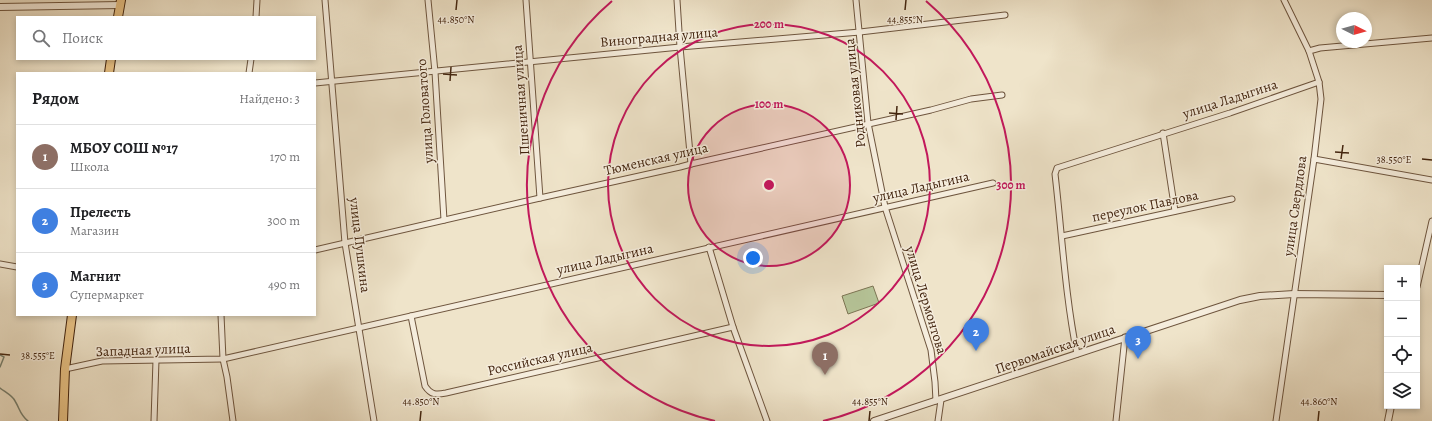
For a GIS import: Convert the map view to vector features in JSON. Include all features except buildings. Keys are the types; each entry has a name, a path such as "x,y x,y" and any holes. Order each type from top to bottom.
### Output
{"highway":[{"path":"118,16 120,2"},
{"path":"109,72 111,60"},
{"path":"63,421 65,369 72,316"}],"street":[{"path":"256,16 257,0"},
{"name":"улица Пушкина","path":"325,0 345,244 374,421"},
{"name":"улица Головатого","path":"428,0 435,72 444,220"},
{"name":"Пшеничная улица","path":"526,0 540,198"},
{"path":"677,0 691,164"},
{"name":"Родниковая улица","path":"856,0 868,123 885,208"},
{"name":"улица Свердлова","path":"1276,421 1314,160 1321,98 1319,82 1309,51 1284,0"},
{"path":"0,7 120,2"},
{"name":"Виноградная улица","path":"316,83 680,47 860,32 1005,15"},
{"path":"1309,51 1320,48 1432,38"},
{"path":"249,72 251,60"},
{"name":"улица Ладыгина","path":"1062,236 1055,174 1057,168 1163,133 1230,113 1319,82"},
{"name":"Тюменская улица","path":"316,250 868,123 931,110 971,99 1002,95"},
{"path":"1163,133 1175,211"},
{"path":"1314,160 1432,180"},
{"name":"улица Ладыгина","path":"223,359 993,183"},
{"name":"переулок Павлова","path":"1062,236 1232,199"},
{"name":"улица Лермонтова","path":"885,208 931,350 938,401 938,421"},
{"path":"1420,274 1432,221"},
{"path":"1062,236 1064,268 1077,354"},
{"path":"709,247 733,327 767,421"},
{"path":"0,264 16,267"},
{"name":"Первомайская улица","path":"874,421 1240,300 1260,296 1294,294 1384,295"},
{"path":"221,316 223,359 233,421"},
{"name":"Российская улица","path":"411,316 425,386 430,393 436,394 454,392 733,327"},
{"path":"1116,421 1125,337"},
{"name":"Западная улица","path":"65,369 102,361 223,359"},
{"path":"154,421 156,360"},
{"path":"1388,421 1390,409"}],"green space":[{"path":"873,286 879,303 848,314 842,296"}],"waterway":[{"path":"0,355 4,357 0,367"},
{"path":"0,388 13,397 25,419 28,421"}],"place":[{"name":"Прелесть","path":"976,351"},
{"name":"Магнит","path":"1138,359"},
{"name":"МБОУ СОШ №17","path":"825,375"}]}
